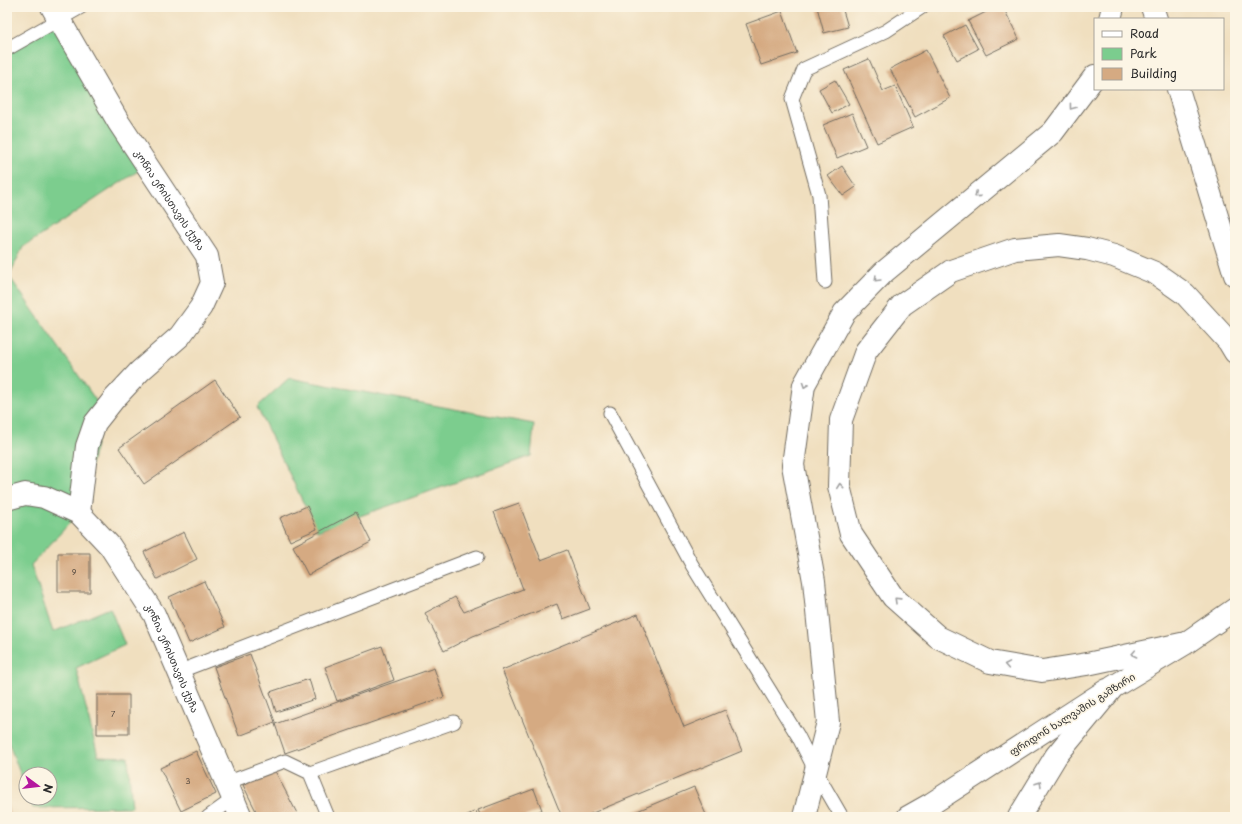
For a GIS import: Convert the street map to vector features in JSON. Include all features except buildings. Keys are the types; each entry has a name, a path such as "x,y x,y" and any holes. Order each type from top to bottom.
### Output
{"main road":[{"path":"1110,18 1113,7"},
{"path":"1152,7 1156,18"},
{"name":"კოწია ერისთავის ქუჩა","path":"55,13 118,123 207,256 212,283 201,307 180,336 140,371 114,399 95,423 87,446 79,513"},
{"path":"804,817 828,722 814,580 793,465 804,385 844,313 884,272 1053,132 1094,77"},
{"path":"1178,90 1235,275"},
{"path":"1186,643 1087,664 1042,671 990,662 938,637 893,596 851,534 839,486 841,420 866,351 902,305 951,271 1015,249 1059,245 1087,249 1114,256 1155,273 1185,294 1229,342 1235,352"},
{"name":"კოწია ერისთავის ქუჩა","path":"7,498 25,494 44,497 79,513 110,546 154,614 234,800"},
{"name":"ფრიდონ ხალვაშის გამზირი","path":"908,817 931,804 1114,686 1186,643 1235,609"},
{"path":"1019,817 1056,756 1114,686"}],"lane":[{"path":"7,49 55,13 81,7"},
{"path":"825,282 819,194 792,98 804,69 886,31 922,7"},
{"path":"610,413 692,565 798,736 816,772 842,817"},
{"path":"178,672 477,557"},
{"path":"310,773 454,722"},
{"path":"208,817 234,800 285,761 310,773 328,817"}],"green space":[{"path":"59,19 147,165 23,247 9,276 104,412 79,513 31,565 53,632 110,608 125,645 76,668 98,756 128,757 132,807 33,808 32,806 58,806 58,766 18,766 18,768 7,739 7,49"},
{"path":"289,378 534,424 531,456 317,531 257,407"}]}
